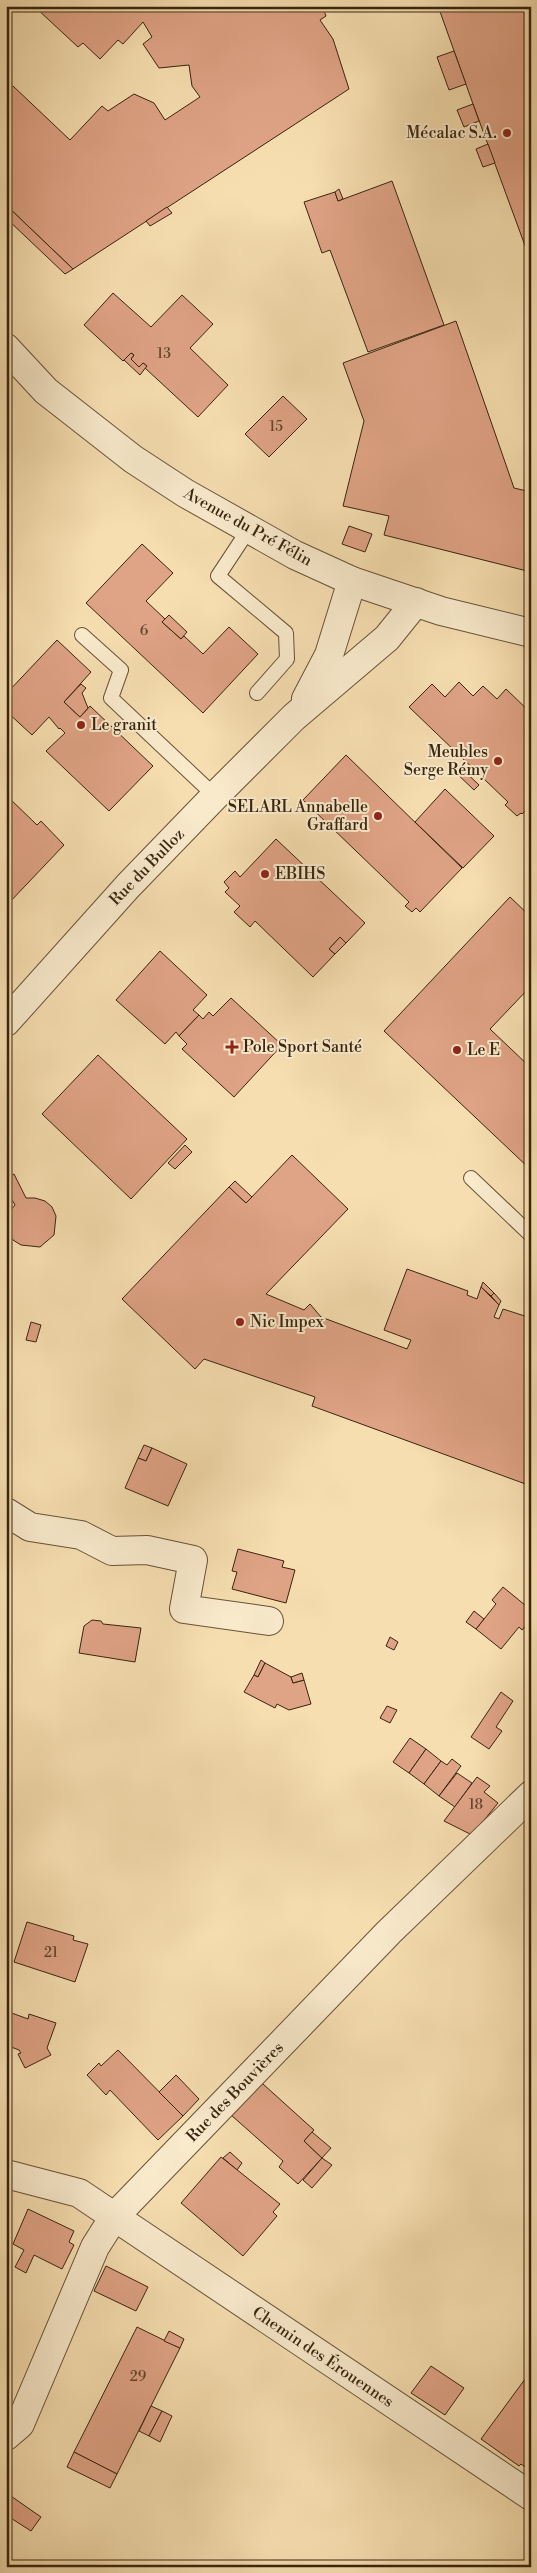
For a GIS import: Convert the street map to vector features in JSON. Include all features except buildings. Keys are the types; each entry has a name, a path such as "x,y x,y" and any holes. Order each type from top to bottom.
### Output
{"street":[{"name":"Avenue du Pré Félin","path":"6,348 46,391 133,459 295,555 352,581 441,611 531,633"},
{"name":"Rue du Bulloz","path":"294,717 314,687 326,662 352,581"},
{"name":"Rue du Bulloz","path":"6,1022 128,886 215,796 294,717 387,638 416,602"},
{"path":"6,1512 30,1527 81,1535 112,1551 147,1550 193,1560 184,1609 269,1621"},
{"name":"Rue des Bouvières","path":"6,2436 20,2424 95,2247 114,2217 389,1932 531,1796"},
{"name":"Chemin des Érouennes","path":"6,2174 79,2193 531,2496"}],"lane":[{"path":"249,529 218,576 286,633 287,659 257,694"},
{"path":"82,635 121,670 111,698 215,796"},
{"path":"471,1178 531,1235"}],"place":[{"name":"Mécalac S.A.","path":"507,133"},
{"name":"Le granit","path":"81,725"},
{"name":"Meubles Serge Rémy","path":"498,761"},
{"name":"SELARL Annabelle Graffard","path":"378,816"},
{"name":"EBIHS","path":"265,874"},
{"name":"Pole Sport Santé","path":"232,1047"},
{"name":"Le E","path":"457,1050"},
{"name":"Nic Impex","path":"240,1322"}]}
